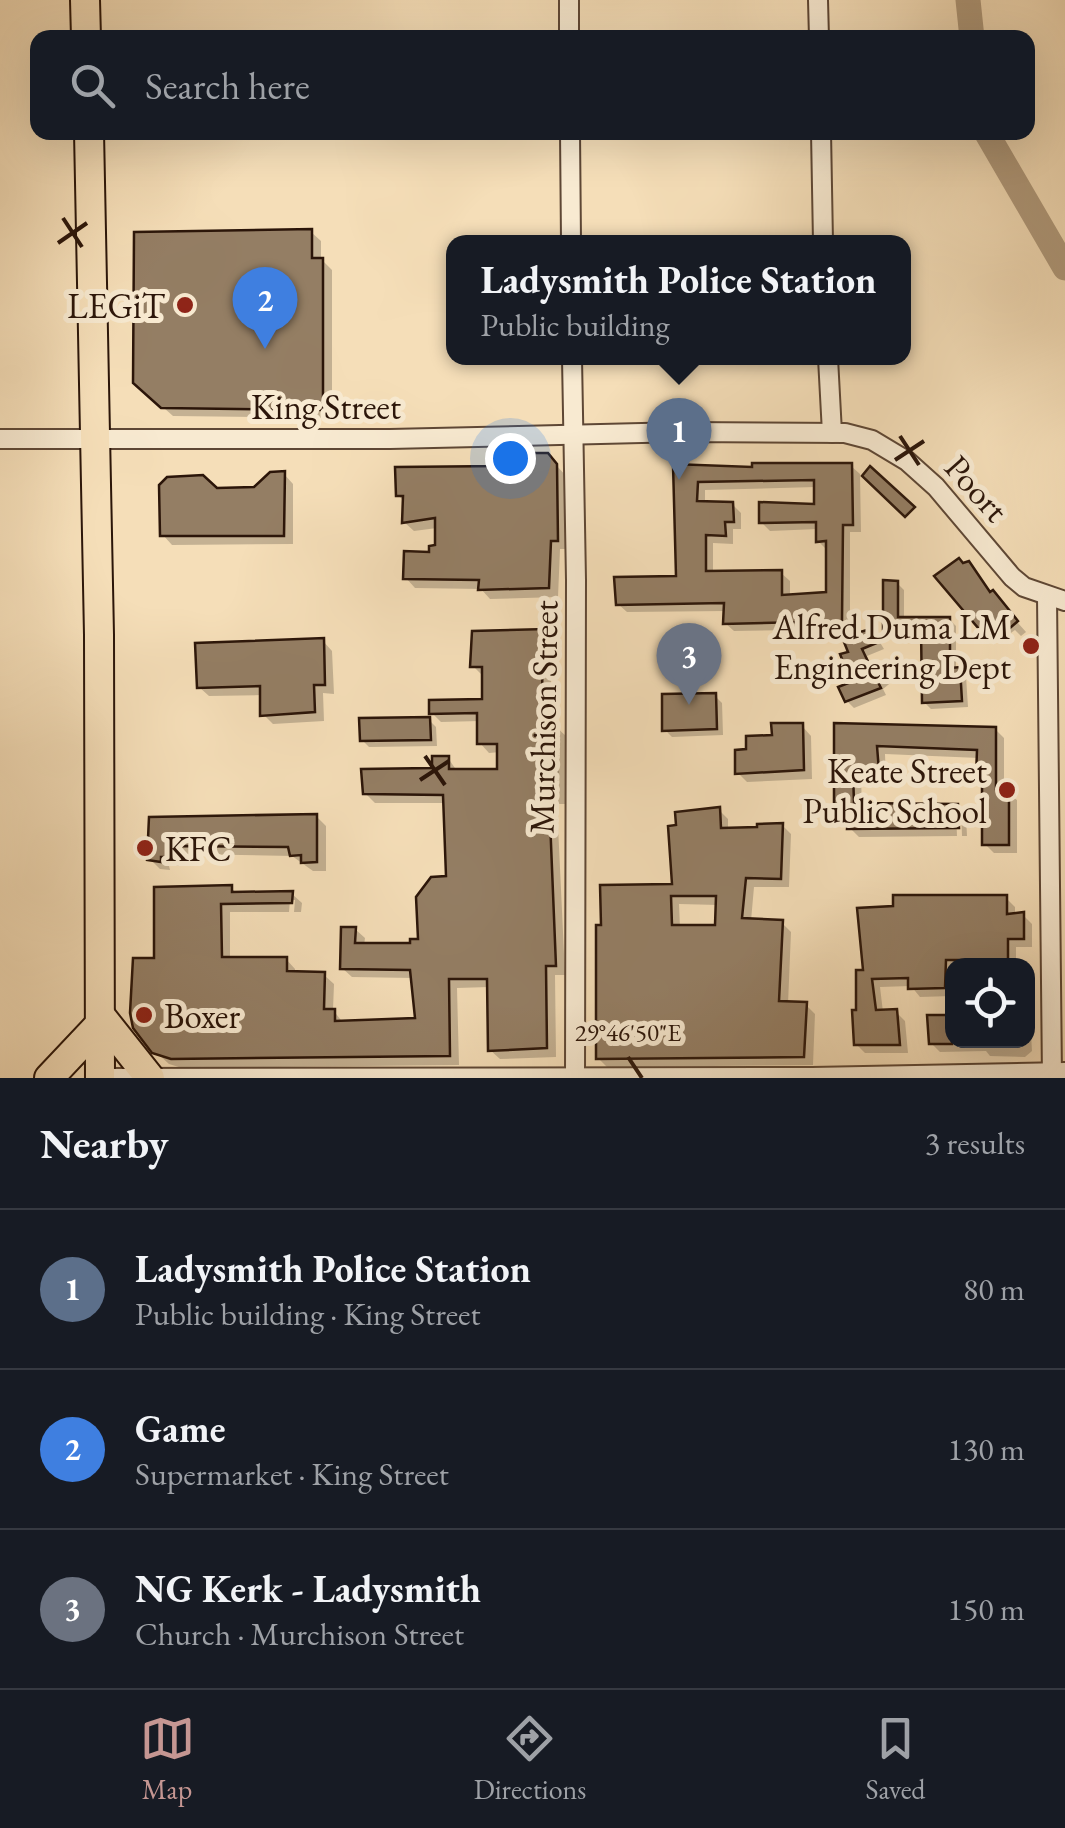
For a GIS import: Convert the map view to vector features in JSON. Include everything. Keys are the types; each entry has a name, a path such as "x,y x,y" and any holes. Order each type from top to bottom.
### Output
{"highway":[{"path":"86,0 86,30"},
{"path":"89,140 96,440 99,1078"},
{"path":"100,1020 150,1078"},
{"path":"49,1078 100,1020"}],"street":[{"path":"569,0 569,30"},
{"path":"818,0 819,30"},
{"path":"570,140 571,235"},
{"path":"820,140 824,235"},
{"name":"Murchison Street","path":"572,365 576,580 575,1077"},
{"path":"828,365 832,433"},
{"name":"King Street","path":"0,439 832,433"},
{"name":"Poort","path":"832,433 872,440 908,461 936,487 1012,578 1056,599"},
{"path":"99,1078 1057,1074 1056,599"}],"building":[{"path":"312,229 312,258 323,258 323,410 161,408 133,383 134,232"},
{"path":"501,453 548,453 557,464 558,541 551,541 549,588 478,590 479,580 403,579 404,551 429,552 429,546 435,545 435,518 402,523 403,496 396,496 395,467 501,466"},
{"path":"752,463 852,463 853,525 843,525 842,621 723,624 724,603 616,605 614,577 676,576 673,464 752,467","holes":["814,480 814,504 759,502 759,523 816,522 816,542 826,541 826,592 782,595 782,570 706,571 706,535 726,536 725,522 734,522 733,502 697,501 698,482"]},
{"path":"870,466 915,507 905,517 862,476"},
{"path":"285,471 284,536 160,536 159,485 167,477 203,475 217,488 254,487 270,472"},
{"path":"959,558 963,563 969,561 990,592 993,590 1018,621 1010,628 1005,621 994,630 979,629 934,576"},
{"path":"883,580 898,581 898,617 950,617 950,668 960,667 962,701 922,703 921,628 883,629"},
{"path":"874,628 879,642 862,649 872,670 890,661 893,669 878,682 881,688 845,702 838,687 851,682 840,654 848,652 842,637"},
{"path":"546,629 543,724 557,724 557,795 549,795 556,966 546,966 547,1048 488,1051 487,979 449,979 450,1056 171,1059 152,1053 133,1028 130,1013 133,958 154,958 154,887 232,885 232,892 293,891 292,903 221,904 222,957 287,957 287,971 325,972 324,1009 335,1009 335,1021 415,1018 410,970 340,969 341,927 356,927 355,943 410,943 410,939 418,939 416,897 431,877 446,876 443,795 363,794 361,769 432,768 432,756 449,756 449,769 497,769 497,744 477,744 477,713 429,714 429,700 482,699 482,667 470,667 472,631"},
{"path":"324,638 325,685 314,685 315,712 260,716 260,686 197,688 195,643"},
{"path":"716,693 717,729 662,731 662,694"},
{"path":"430,717 431,740 360,741 359,718"},
{"path":"771,723 803,723 804,770 735,774 735,750 746,749 746,736 772,735"},
{"path":"834,723 996,727 996,789 1009,789 1009,845 982,845 982,776 976,777 977,750 877,746 879,771 853,771 854,803 958,804 959,828 847,829 849,804 834,804"},
{"path":"720,807 721,828 783,823 781,879 746,878 742,918 783,920 779,1001 807,1002 804,1057 596,1059 596,925 601,925 600,885 672,884 668,826 676,825 675,812","holes":["671,896 716,896 715,925 672,925"]},
{"path":"317,814 317,862 301,863 301,855 290,856 288,847 174,846 174,857 161,857 161,862 147,860 149,817"},
{"path":"893,895 1007,895 1007,914 1024,912 1024,939 1008,939 1008,958 945,958 945,988 908,989 908,978 872,979 876,1010 897,1009 900,1045 854,1045 856,970 863,970 857,908 893,906"},
{"path":"927,1015 945,1015 945,1044 929,1044"}],"waterway":[{"path":"968,0 971,30"},
{"path":"991,140 1065,268"}],"place":[{"name":"LEGiT","path":"185,305"},
{"name":"Game","path":"265,349"},
{"name":"Ladysmith Police Station","path":"679,480"},
{"name":"Alfred Duma LM Engineering Dept","path":"1031,646"},
{"name":"NG Kerk - Ladysmith","path":"689,705"},
{"name":"Keate Street Public School","path":"1007,790"},
{"name":"KFC","path":"145,848"},
{"name":"Boxer","path":"144,1015"}]}
